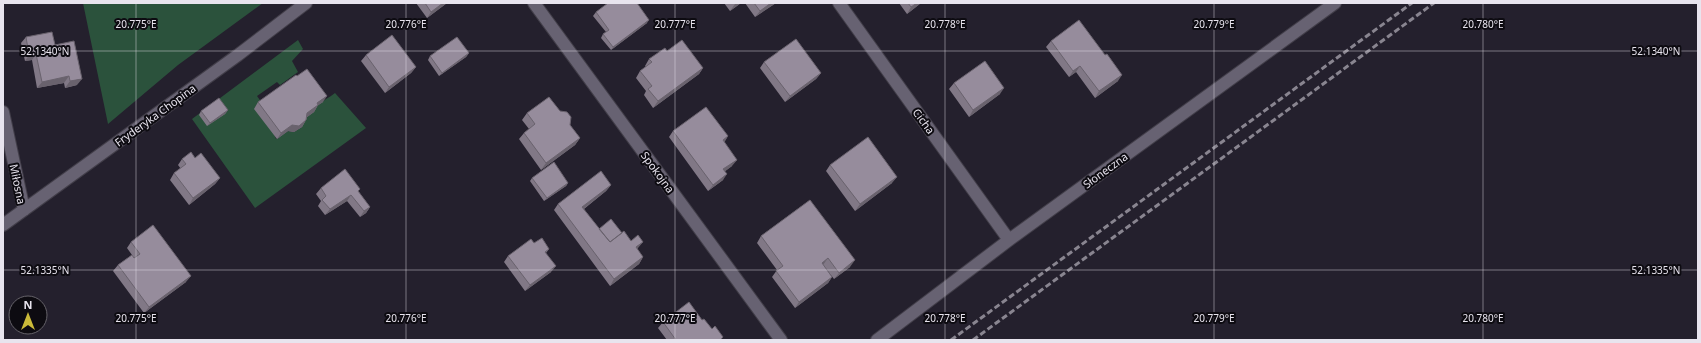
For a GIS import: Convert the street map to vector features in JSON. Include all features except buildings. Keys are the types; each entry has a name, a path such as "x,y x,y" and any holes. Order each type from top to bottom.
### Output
{"street":[{"name":"Fryderyka Chopina","path":"3,225 238,55 306,3"},
{"name":"Spokojna","path":"534,3 781,340"},
{"name":"Cicha","path":"839,3 1009,240"},
{"name":"Słoneczna","path":"877,340 1009,240 1335,3"},
{"name":"Miłosna","path":"3,112 24,210"}],"green space":[{"path":"83,3 263,3 178,65 108,124"},
{"path":"298,40 303,49 292,61 298,72 280,85 277,82 257,96 262,103 276,139 288,131 294,132 302,127 306,116 320,103 335,93 366,128 255,208 192,119"}],"railway":[{"path":"951,340 1412,3"},
{"path":"973,340 1434,3"}]}
